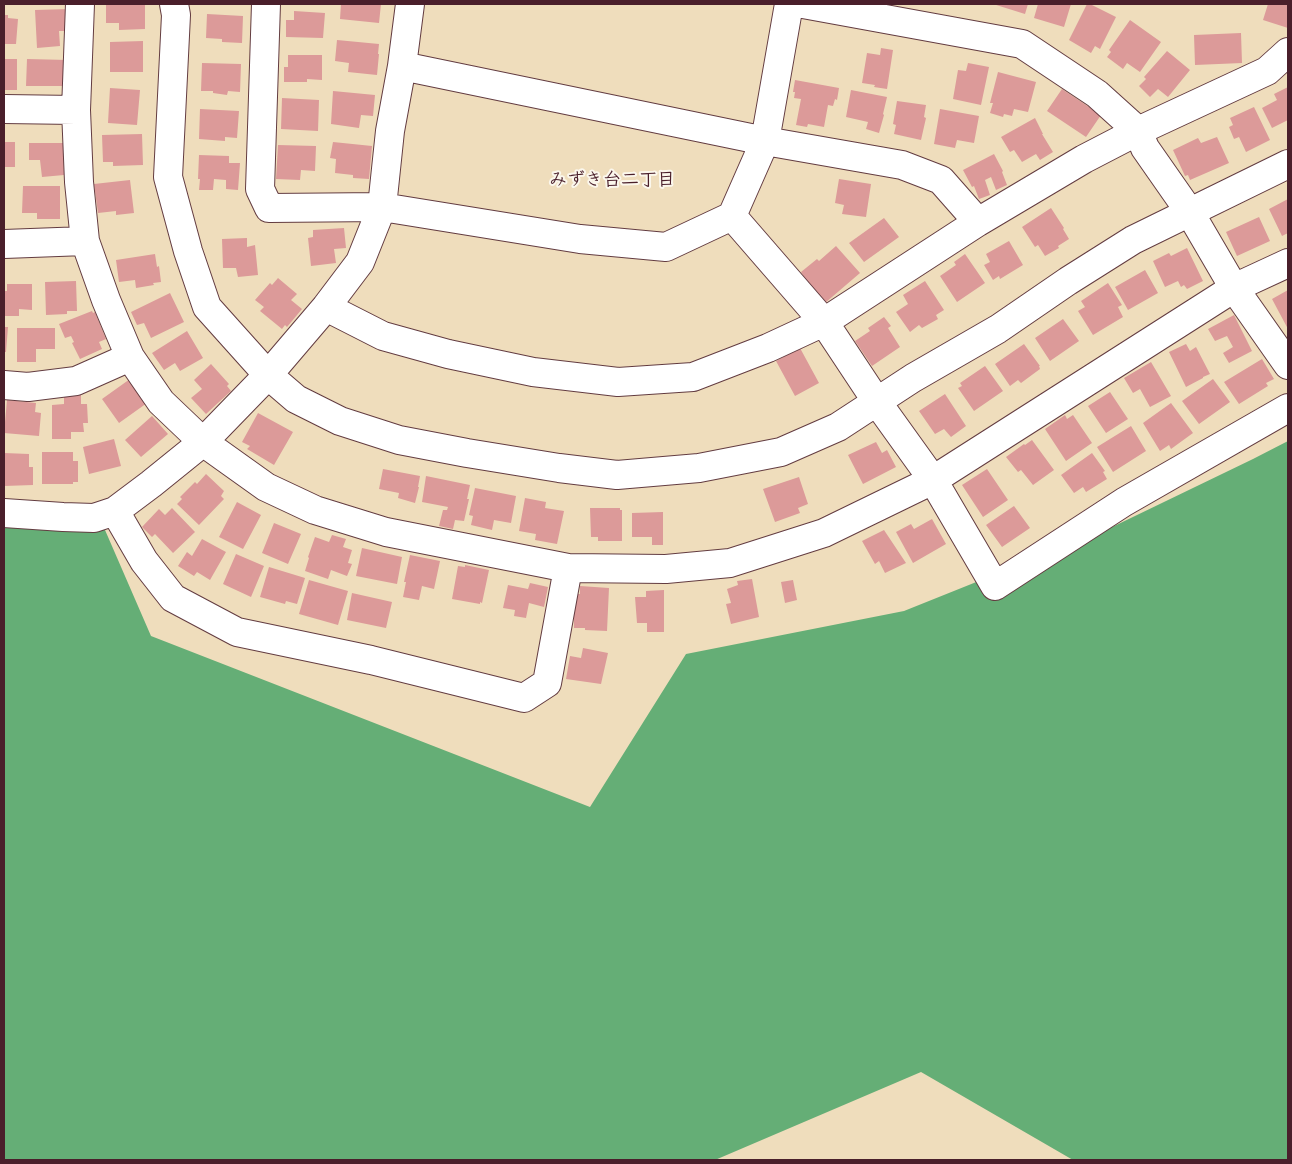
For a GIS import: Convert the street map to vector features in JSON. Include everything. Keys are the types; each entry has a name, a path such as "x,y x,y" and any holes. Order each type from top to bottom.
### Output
{"street":[{"path":"80,4 76,110 79,182 85,241 106,300 130,356 161,402 204,442 266,488 315,510 386,532 568,568 666,569 730,563 824,533 933,480 1234,288 1288,263"},
{"path":"174,4 176,15 168,177 188,251 207,307 268,375 296,399 340,421 399,440 559,468 617,475 699,468 781,452 838,427 913,378 998,329 1068,281 1133,240 1288,164"},
{"path":"266,4 260,189 269,208 382,207 580,239 666,247 732,216 765,140 789,4"},
{"path":"4,513 94,518 115,511 204,442 268,375 326,307 360,262 382,207 390,131 402,66 410,4"},
{"path":"803,4 1022,44 1097,94 1138,131 1145,148 1189,211 1234,288 1288,365"},
{"path":"326,307 383,336 448,354 533,372 618,382 693,377 768,348 824,322 978,222 1084,159 1138,131 1267,71 1288,52"},
{"path":"402,66 902,166 941,180 978,222"},
{"path":"4,109 76,110"},
{"path":"732,216 824,322 877,402 933,480 995,586 1124,502 1288,408"},
{"path":"4,244 85,241"},
{"path":"4,384 28,387 76,381 130,356"},
{"path":"115,511 144,561 173,598 237,632 371,660 524,698 547,682 568,568"}],"green space":[{"path":"1288,441 1288,1160 1073,1160 921,1072 715,1160 4,1160 4,527 105,530 151,636 590,807 686,654 904,611 1106,530"}],"building":[{"path":"106,4 145,4 145,29 119,30 119,23 106,23"},
{"path":"341,4 381,4 379,23 340,19"},
{"path":"993,4 1028,4 1025,14"},
{"path":"1038,4 1071,4 1064,27 1034,18"},
{"path":"1087,4 1116,17 1100,49 1095,46 1091,53 1069,40"},
{"path":"1268,4 1288,4 1288,28 1263,20"},
{"path":"69,9 70,31 59,31 60,46 37,48 35,10"},
{"path":"294,11 325,13 323,38 286,37 286,20 294,20"},
{"path":"207,14 243,16 242,43 222,42 222,39 206,38"},
{"path":"4,15 8,15 8,18 18,19 16,44 4,44"},
{"path":"1130,20 1161,42 1140,72 1127,63 1123,69 1107,57 1111,52 1109,50"},
{"path":"1241,33 1242,63 1195,65 1194,35"},
{"path":"337,40 379,44 377,75 348,72 349,63 335,61"},
{"path":"143,41 143,72 110,72 110,42"},
{"path":"881,48 893,50 887,89 862,83 867,53 880,55"},
{"path":"1167,51 1190,70 1168,97 1158,89 1150,97 1139,86 1146,79 1144,77"},
{"path":"288,55 322,55 322,80 307,79 307,82 284,82 284,67 288,67"},
{"path":"4,59 17,59 17,90 4,90"},
{"path":"27,59 68,60 67,86 26,86"},
{"path":"202,63 241,64 240,92 228,91 227,95 213,93 213,91 201,91"},
{"path":"968,63 989,67 981,105 953,99 958,70 966,71"},
{"path":"998,72 1036,82 1028,112 1014,109 1012,116 1004,114 1003,117 990,113 993,103 990,103"},
{"path":"795,80 839,88 837,100 835,99 833,106 828,105 824,127 808,124 807,127 796,125 801,99 794,98"},
{"path":"1288,87 1288,120 1272,128 1262,108 1277,100 1274,94"},
{"path":"110,88 140,90 137,125 108,123"},
{"path":"1062,89 1101,115 1086,137 1047,111"},
{"path":"851,90 887,97 879,133 866,129 868,122 846,117"},
{"path":"333,91 375,95 373,116 361,115 359,128 331,124"},
{"path":"282,98 319,100 318,131 281,129"},
{"path":"897,101 926,105 924,117 926,118 921,140 894,134 896,125 893,124"},
{"path":"1254,107 1270,140 1246,152 1239,137 1234,139 1229,127 1233,125 1230,118"},
{"path":"200,109 239,111 237,138 225,137 225,141 199,139"},
{"path":"940,109 979,116 974,143 957,140 955,148 934,144"},
{"path":"1035,118 1053,152 1040,160 1036,154 1022,162 1014,150 1010,152 1001,137"},
{"path":"142,134 143,165 113,166 113,162 103,162 102,135"},
{"path":"1217,137 1229,163 1190,180 1188,175 1185,176 1173,150 1198,138 1201,143"},
{"path":"4,142 15,142 15,167 4,167"},
{"path":"333,142 372,146 369,179 353,178 353,175 335,173 336,159 330,158"},
{"path":"29,143 63,143 64,175 42,177 40,160 29,160"},
{"path":"278,145 316,146 315,171 301,170 300,180 276,179"},
{"path":"994,154 1003,171 1007,185 996,190 991,177 985,180 990,195 979,199 974,186 972,187 963,170"},
{"path":"199,155 229,156 229,163 240,163 238,190 226,189 226,180 214,179 213,190 199,190"},
{"path":"839,179 871,184 866,217 842,214 844,205 835,203"},
{"path":"130,180 134,213 116,215 116,211 98,213 94,184"},
{"path":"23,186 60,186 60,219 37,219 37,213 22,213"},
{"path":"1288,199 1288,233 1282,236 1269,209"},
{"path":"1051,208 1069,239 1058,246 1059,248 1045,256 1038,245 1035,247 1022,227"},
{"path":"1259,217 1270,241 1237,256 1226,232"},
{"path":"884,218 899,237 864,262 849,243"},
{"path":"344,228 346,248 334,249 336,263 311,266 308,238 313,237 313,230"},
{"path":"247,238 247,247 255,245 258,275 238,277 236,268 223,268 222,239"},
{"path":"1009,241 1023,265 1000,279 999,276 993,280 984,265 990,262 986,254"},
{"path":"836,246 860,273 825,303 801,272 817,259 819,261"},
{"path":"1187,248 1203,281 1187,289 1184,285 1181,287 1178,281 1165,287 1153,261 1169,253 1171,256"},
{"path":"155,254 161,282 136,288 135,280 119,282 116,260"},
{"path":"965,254 985,283 957,302 940,276 956,265 954,262"},
{"path":"1145,270 1158,293 1128,310 1115,287"},
{"path":"278,278 297,294 291,300 302,309 287,327 285,325 282,329 260,311 264,307 255,300 270,283 272,285"},
{"path":"76,281 77,311 67,311 67,314 46,315 45,282"},
{"path":"925,281 944,310 936,315 938,319 922,328 919,325 910,332 896,312 908,304 903,295"},
{"path":"1108,283 1122,305 1118,307 1123,317 1093,335 1078,311 1085,307 1081,301"},
{"path":"7,284 32,284 32,310 19,309 19,316 4,316 4,291 7,291"},
{"path":"1288,290 1288,329 1272,299"},
{"path":"170,293 184,322 151,338 144,323 137,325 131,312"},
{"path":"92,311 93,313 95,312 106,339 99,342 102,349 80,359 72,343 74,342 71,336 65,338 59,324"},
{"path":"1234,315 1252,351 1229,363 1223,353 1233,347 1227,336 1215,341 1208,329"},
{"path":"884,317 891,326 888,328 900,347 872,366 855,341 870,331 868,328"},
{"path":"1063,319 1079,341 1050,361 1035,338"},
{"path":"4,327 8,327 6,352 4,352"},
{"path":"17,328 55,328 55,349 36,349 36,362 17,362"},
{"path":"187,331 203,358 180,371 175,363 164,370 152,353"},
{"path":"1024,344 1040,366 1040,369 1021,383 1018,380 1010,386 995,364"},
{"path":"1186,344 1190,351 1196,347 1210,374 1186,387 1169,352"},
{"path":"800,348 819,383 795,396 776,361"},
{"path":"1262,359 1274,379 1266,383 1268,386 1239,404 1224,382"},
{"path":"1151,362 1171,396 1150,407 1140,389 1133,393 1124,378"},
{"path":"211,364 229,384 227,386 231,391 206,414 191,398 202,389 194,380"},
{"path":"985,366 1003,391 974,411 958,388 962,386 960,383"},
{"path":"130,379 147,403 119,423 102,399"},
{"path":"1213,379 1230,402 1199,424 1182,401"},
{"path":"1110,392 1128,419 1106,433 1088,406"},
{"path":"945,394 966,426 951,437 944,429 935,434 919,411"},
{"path":"81,395 81,404 87,404 88,423 83,423 84,432 71,432 71,439 52,439 52,405 64,404 64,396"},
{"path":"7,400 36,403 35,412 41,413 39,436 4,433"},
{"path":"1171,403 1193,433 1171,449 1169,445 1160,451 1143,423"},
{"path":"258,413 293,432 274,465 247,449 250,446 242,442"},
{"path":"1065,415 1067,419 1073,415 1092,443 1066,461 1045,429"},
{"path":"152,416 168,434 141,457 125,440"},
{"path":"1131,426 1146,451 1113,472 1097,447"},
{"path":"114,439 121,466 89,474 83,447"},
{"path":"1032,440 1054,470 1033,485 1021,470 1018,472 1006,457"},
{"path":"876,442 882,453 887,450 896,467 863,484 848,455"},
{"path":"42,452 73,452 73,461 78,461 78,482 73,482 73,484 42,484"},
{"path":"4,453 29,454 29,467 33,467 33,485 4,486"},
{"path":"1092,453 1105,471 1103,472 1107,479 1086,492 1083,487 1074,493 1061,475"},
{"path":"383,469 420,476 415,503 398,498 399,493 379,489"},
{"path":"987,469 1008,500 983,517 962,485"},
{"path":"206,474 224,491 221,496 224,499 199,525 177,504 182,499 180,497 195,482 197,484"},
{"path":"426,476 470,485 464,521 455,520 453,529 439,526 443,510 447,510 448,507 422,502"},
{"path":"799,477 808,504 798,508 800,513 775,522 763,489"},
{"path":"475,488 516,496 511,523 494,520 492,530 471,525 473,516 469,515"},
{"path":"525,498 546,502 545,508 564,511 557,544 535,540 536,534 519,531"},
{"path":"237,502 261,515 243,549 219,537"},
{"path":"1014,506 1030,528 1002,547 986,525"},
{"path":"172,508 195,532 173,553 155,534 152,537 142,527 159,509 165,515"},
{"path":"590,508 620,508 622,510 622,541 598,541 598,537 591,537"},
{"path":"663,512 663,545 652,545 652,537 632,537 632,513"},
{"path":"932,519 946,544 913,563 896,532 911,524 914,529"},
{"path":"274,523 301,534 288,564 262,553"},
{"path":"884,530 906,563 885,573 879,561 875,564 862,541"},
{"path":"332,535 346,539 343,547 352,550 348,563 352,564 347,576 331,570 328,579 305,571 315,537 329,542"},
{"path":"202,539 226,552 210,580 197,572 194,576 178,566 187,552 192,556"},
{"path":"362,548 402,557 397,584 356,576"},
{"path":"236,554 264,566 251,597 223,584"},
{"path":"410,555 440,561 434,589 422,586 419,600 403,597"},
{"path":"465,565 489,570 482,603 480,602 480,604 452,599 458,566 465,567"},
{"path":"269,567 305,578 297,604 286,601 285,604 260,597"},
{"path":"752,579 759,617 731,624 726,604 731,603 727,589 738,585 737,581"},
{"path":"309,580 348,591 338,625 299,614"},
{"path":"793,580 797,600 785,603 781,582"},
{"path":"530,583 548,587 544,607 529,603 526,618 514,616 515,610 503,608 508,585 528,589"},
{"path":"580,586 609,588 607,631 574,628 574,594 580,594"},
{"path":"664,590 664,632 647,632 647,623 637,623 635,597 646,597 646,591"},
{"path":"352,593 392,602 386,628 347,620"},
{"path":"583,648 608,653 601,684 566,679 570,656 581,658"}],"district":[{"name":"みずき台二丁目","path":"612,179"}]}
